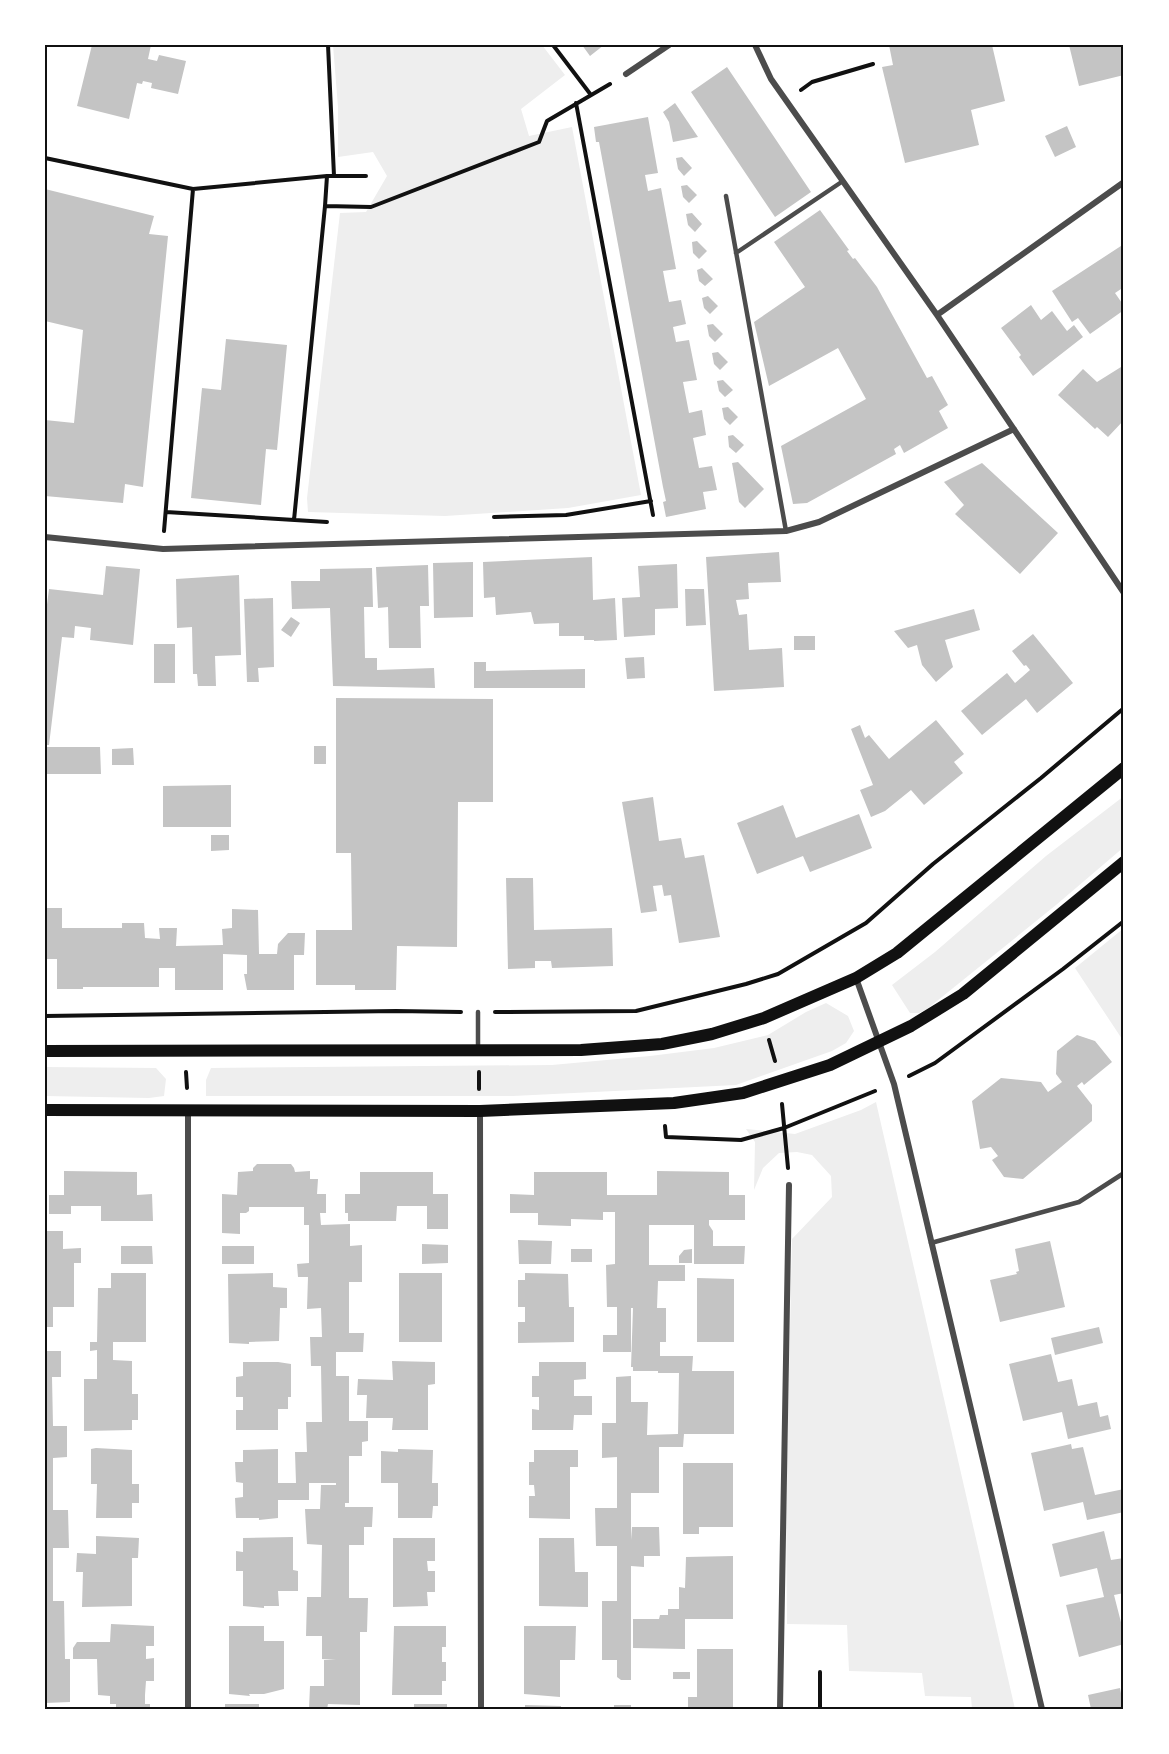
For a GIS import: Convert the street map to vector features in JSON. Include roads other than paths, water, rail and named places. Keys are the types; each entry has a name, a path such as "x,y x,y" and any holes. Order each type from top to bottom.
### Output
{"main road":[{"path":"45,1051 581,1050 662,1044 712,1034 764,1018 856,978 897,953 1124,768"},
{"path":"45,1110 480,1111 674,1103 743,1093 830,1065 911,1026 963,994 1124,862"}],"street":[{"path":"626,74 669,45"},
{"path":"755,45 771,79 937,315 1124,593"},
{"path":"937,315 1124,182"},
{"path":"45,537 163,549 786,531 819,522 1014,429"},
{"path":"856,978 894,1084 1042,1709"},
{"path":"188,1110 189,1709"},
{"path":"480,1111 481,1709"},
{"path":"780,1709 789,1185"}],"lane":[{"path":"736,253 843,181"},
{"path":"726,196 786,531"},
{"path":"478,1012 478,1051"},
{"path":"931,1243 1079,1202 1124,1173"}]}
